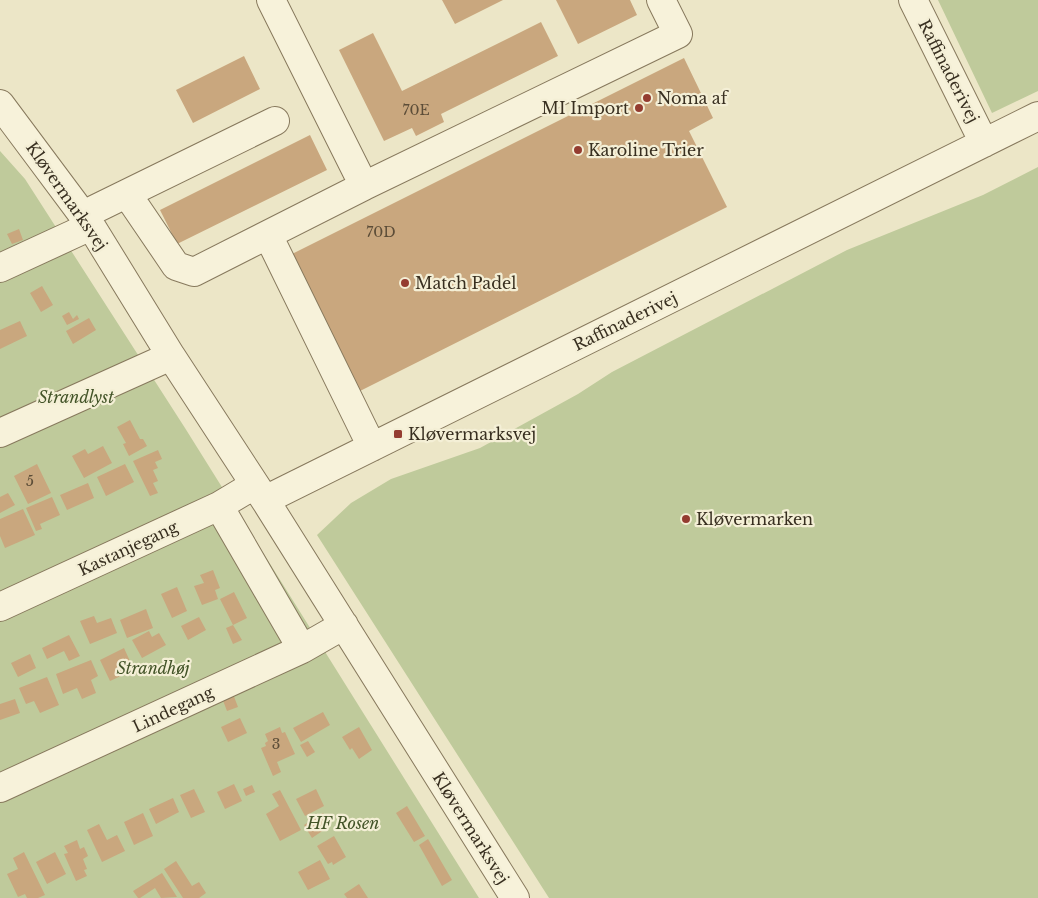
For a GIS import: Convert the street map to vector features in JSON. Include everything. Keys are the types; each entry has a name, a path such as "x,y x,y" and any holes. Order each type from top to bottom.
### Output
{"street":[{"path":"271,0 364,186"},
{"path":"127,194 176,266 194,272 364,186 678,34 661,0"},
{"name":"Raffinaderivej","path":"913,0 984,143"},
{"name":"Kløvermarksvej","path":"1,108 87,221 515,898"},
{"name":"Raffinaderivej","path":"260,493 372,447 1038,116"},
{"path":"0,268 87,221 127,194 275,121"},
{"path":"268,235 372,447"},
{"path":"0,433 171,356"},
{"name":"Kastanjegang","path":"0,607 219,506 260,493"},
{"path":"219,506 302,649"},
{"name":"Lindegang","path":"0,788 302,649 344,625"}],"green space":[{"path":"938,0 1038,0 1038,91 992,113"},
{"name":"Strandhøj","path":"0,151 25,179 185,428 479,898 0,898"},
{"name":"Kløvermarken","path":"1038,167 1038,898 549,898 317,535 351,503 391,479 480,448 578,394 612,372 847,250 983,195"}],"building":[{"path":"442,0 503,0 455,24"},
{"path":"556,0 630,0 637,15 578,44"},
{"path":"541,22 558,56 441,114 444,122 416,136 412,128 384,141 339,50 373,33 402,91"},
{"path":"244,56 260,89 193,123 176,90"},
{"path":"684,58 713,118 689,131 727,207 360,391 292,254"},
{"path":"310,135 327,170 177,244 160,210"},
{"path":"19,229 23,240 12,244 7,234"},
{"path":"42,286 53,305 41,312 30,293"},
{"path":"69,312 73,319 77,315 79,319 67,325 62,316"},
{"path":"89,318 96,330 73,344 66,331"},
{"path":"20,321 27,336 0,349 0,330"},
{"path":"130,420 140,439 143,439 147,446 129,456 123,444 126,443 117,427"},
{"path":"103,446 112,463 84,478 72,456 85,449 88,454"},
{"path":"158,450 162,459 155,462 158,468 153,470 158,481 153,483 158,493 150,496 133,461"},
{"path":"37,464 51,493 28,504 14,476"},
{"path":"125,464 134,482 106,496 97,477"},
{"path":"88,483 94,498 67,510 60,495"},
{"path":"8,493 15,505 0,513 0,497"},
{"path":"52,497 60,515 40,524 42,529 36,531 26,508"},
{"path":"23,509 35,535 5,548 0,536 0,519"},
{"path":"213,570 220,588 215,590 218,599 202,605 194,586 204,583 200,575"},
{"path":"177,587 187,611 172,618 161,594"},
{"path":"234,592 247,618 233,625 220,599"},
{"path":"146,609 153,628 127,638 120,620"},
{"path":"94,616 97,623 111,618 117,633 90,644 80,621"},
{"path":"199,617 206,630 188,640 181,626"},
{"path":"233,625 242,640 233,644 226,628"},
{"path":"149,631 152,637 159,633 166,645 142,658 132,640"},
{"path":"69,635 80,656 69,661 64,651 47,659 42,648"},
{"path":"124,648 134,670 110,681 100,660"},
{"path":"30,654 36,668 18,677 11,663"},
{"path":"91,660 98,676 91,680 96,693 82,699 77,688 63,694 56,674"},
{"path":"47,677 59,705 40,713 34,701 26,704 19,688"},
{"path":"233,694 238,707 227,711 222,698"},
{"path":"15,699 20,713 0,720 0,704"},
{"path":"323,712 330,725 301,742 293,728"},
{"path":"240,718 247,733 228,742 221,727"},
{"path":"280,727 282,733 285,732 295,754 277,762 281,772 273,776 261,748 266,746 265,743 268,741 265,734"},
{"path":"359,727 372,750 359,759 352,748 350,750 342,737"},
{"path":"308,741 315,752 307,757 300,745"},
{"path":"234,784 242,801 225,809 217,792"},
{"path":"252,785 255,792 246,796 243,789"},
{"path":"194,789 205,812 191,818 180,795"},
{"path":"316,789 324,806 305,816 296,799"},
{"path":"280,790 301,830 280,841 266,814 279,806 272,794"},
{"path":"173,798 179,812 156,824 149,809"},
{"path":"407,806 425,836 414,842 396,813"},
{"path":"143,813 153,836 134,845 124,822"},
{"path":"323,813 331,825 312,838 304,825"},
{"path":"99,824 107,840 117,835 125,851 102,862 87,830"},
{"path":"334,836 346,857 333,865 332,862 328,864 317,846"},
{"path":"428,839 452,880 442,886 419,845"},
{"path":"77,840 80,849 84,847 88,856 83,859 87,869 84,870 87,876 76,881 64,854 68,853 64,846"},
{"path":"24,852 45,895 38,898 27,898 25,894 18,897 7,874 18,869 13,858"},
{"path":"55,852 66,874 47,884 36,862"},
{"path":"320,860 330,879 308,890 298,872"},
{"path":"176,861 192,886 199,882 206,893 199,898 183,898 164,869"},
{"path":"162,873 177,897 161,898 155,888 138,898 133,891"},
{"path":"359,884 368,898 347,898 344,894"}],"place":[{"name":"Noma af","path":"647,98"},
{"name":"MI Import","path":"639,108"},
{"name":"Karoline Trier","path":"578,150"},
{"name":"Match Padel","path":"405,283"},
{"name":"Kløvermarksvej","path":"398,434"},
{"name":"Kløvermarken","path":"686,519"}],"park label":[{"name":"Strandlyst","path":"76,397"},
{"name":"HF Rosen","path":"343,823"}]}
